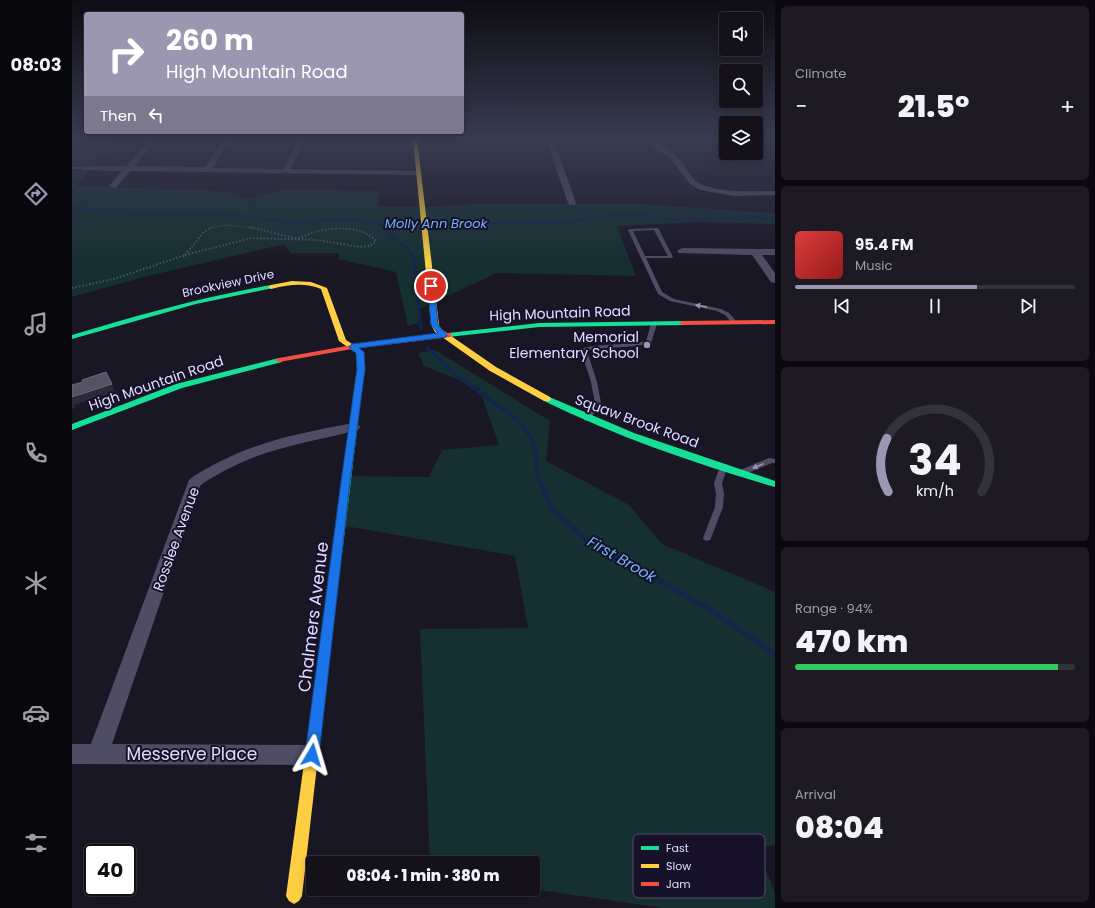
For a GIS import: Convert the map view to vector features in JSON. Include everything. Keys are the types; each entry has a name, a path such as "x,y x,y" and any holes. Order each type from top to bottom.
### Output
{"street":[{"path":"113,186 117,181"},
{"name":"Squaw Brook Road","path":"420,181 435,325 444,335 493,369 527,389 587,419 631,436 775,484"},
{"path":"564,181 572,203"},
{"path":"692,181 695,185 708,190 747,194 775,193"},
{"path":"682,251 775,252"},
{"path":"755,252 775,280"},
{"name":"Brookview Drive","path":"72,337 150,313 195,302 285,284 306,282 319,285 326,291 343,341 352,347"},
{"name":"High Mountain Road","path":"73,428 179,386 290,357 352,347 539,325 775,322"},
{"name":"Chalmers Avenue","path":"294,896 361,369 360,352 352,347"},
{"name":"Rosslee Avenue","path":"98,754 194,484 199,479 224,465 258,449 273,444 353,427"},
{"name":"Messerve Place","path":"72,754 312,755"}],"lane":[{"path":"642,257 671,257 656,229 630,230 642,257 660,293 672,300 719,310 735,323"},
{"path":"668,251 682,251"},
{"path":"587,419 598,403 594,382 585,354 586,349 593,347 638,346 649,342 654,324"},
{"path":"742,473 771,460 775,461"},
{"path":"707,538 719,507 720,494 718,483 724,466"}],"path":[{"path":"72,288 114,279 183,256 252,238 299,238 360,247 370,246 376,241 374,237 367,233 349,230 313,232 299,238 262,229 215,226 209,228 183,256"}],"green space":[{"path":"72,181 79,181 75,186 221,191 248,198 282,190 380,191 378,206 421,207 477,204 640,204 775,213 775,224 699,222 617,226 636,276 497,273 419,309 418,323 408,326 396,272 339,259 339,253 291,253 284,244 144,277 72,297"},
{"path":"435,350 550,421 546,461 629,505 662,544 775,592 775,845 765,847 765,834 633,834 633,898 765,898 765,869 775,892 775,908 663,908 540,890 540,856 430,856 420,629 528,628 515,556 340,525 350,476 429,477 442,450 499,445 479,388 424,366 418,353"}],"building":[{"path":"106,372 112,384 72,397 72,385"}],"waterway":[{"name":"Molly Ann Brook","path":"72,208 127,213 227,214 267,220 304,222 339,219 379,223"},
{"name":"Molly Ann Brook","path":"379,223 392,225 566,222 626,214 686,221 748,216 775,220"},
{"name":"Molly Ann Brook","path":"379,223 385,228"},
{"name":"First Brook","path":"384,227 411,253 414,260 421,329"},
{"name":"First Brook","path":"427,348 457,376 518,420 532,439 537,460 537,476 542,487"},
{"name":"First Brook","path":"542,486 553,509 588,541 708,608 775,654"}],"traffic: fast":[{"path":"72,337 196,302 271,287"},
{"path":"448,335 539,325 683,323"},
{"path":"72,427 179,386 279,360"},
{"path":"319,696 357,397"},
{"path":"547,399 630,435 775,484"}],"traffic: slow":[{"path":"420,181 435,325 438,330 493,369 547,399"},
{"path":"271,287 292,283 311,283 324,288 343,341 360,352 361,369 357,397"},
{"path":"294,896 319,696"}],"traffic: jam":[{"path":"683,323 775,322"},
{"path":"279,360 352,347 448,335"}],"place":[{"name":"Memorial Elementary School","path":"647,345"}],"route":[{"path":"312,755 361,369 360,352 352,347 444,335 435,325 431,286"}]}
